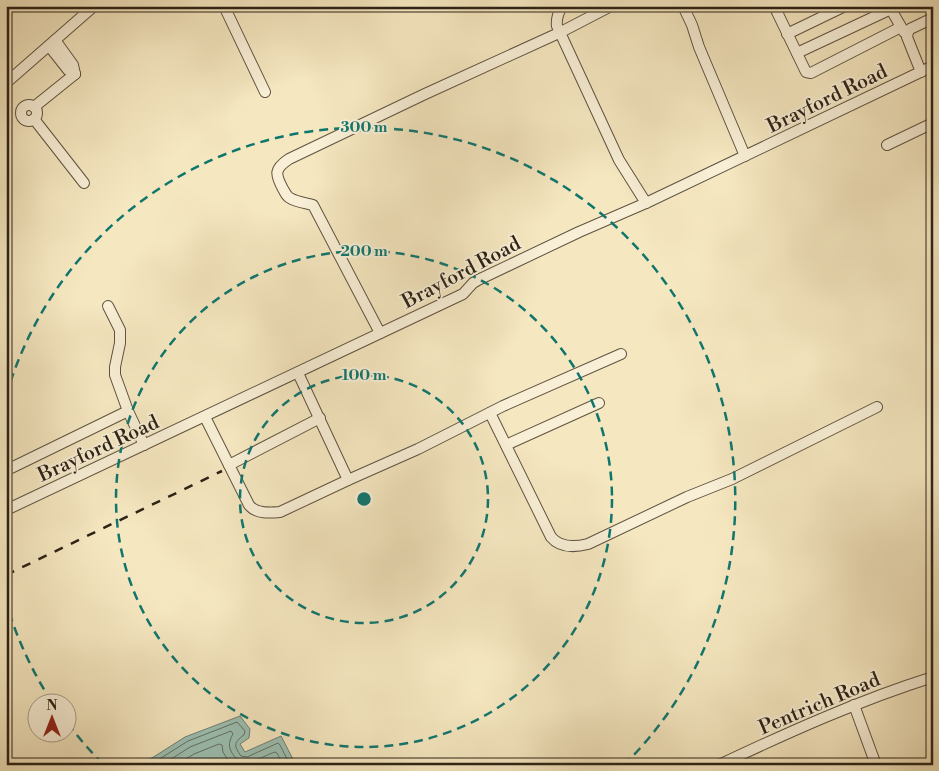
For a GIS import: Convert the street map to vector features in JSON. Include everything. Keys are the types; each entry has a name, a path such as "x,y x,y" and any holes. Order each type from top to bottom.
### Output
{"lane":[{"path":"6,83 94,6"},
{"path":"224,6 265,92"},
{"path":"562,6 556,21 557,26 618,160 646,203"},
{"path":"380,333 313,206 291,199 286,195 277,178 281,165 289,159 560,32 611,6"},
{"path":"683,6 745,156"},
{"path":"775,6 776,12 806,72 811,73 901,27"},
{"path":"787,34 845,6"},
{"path":"797,53 890,8 907,37 921,72"},
{"path":"907,37 910,29 933,18"},
{"path":"34,107 75,74 68,70 52,43"},
{"name":"Brayford Road","path":"6,510 463,294 478,280 579,232 646,203 933,66"},
{"path":"26,105 34,107 37,113 34,119 31,121 22,118 21,110 26,105"},
{"path":"34,119 84,183"},
{"path":"887,145 933,123"},
{"path":"108,306 120,330 115,375 128,411 144,445"},
{"path":"205,416 252,509 266,513 280,512 418,449 490,413 621,354"},
{"path":"298,373 348,480"},
{"path":"506,445 599,403"},
{"path":"490,413 551,536 559,544 581,546 687,497 732,479 877,407"},
{"path":"8,469 128,411"},
{"path":"229,465 320,418"},
{"name":"Pentrich Road","path":"720,765 808,724 854,705 933,677"},
{"path":"854,705 876,765"}],"water":[{"path":"240,716 250,729 249,738 240,744 245,752 281,736 296,765 144,765 144,763 185,737"}],"railway":[{"path":"6,575 222,471"}]}
